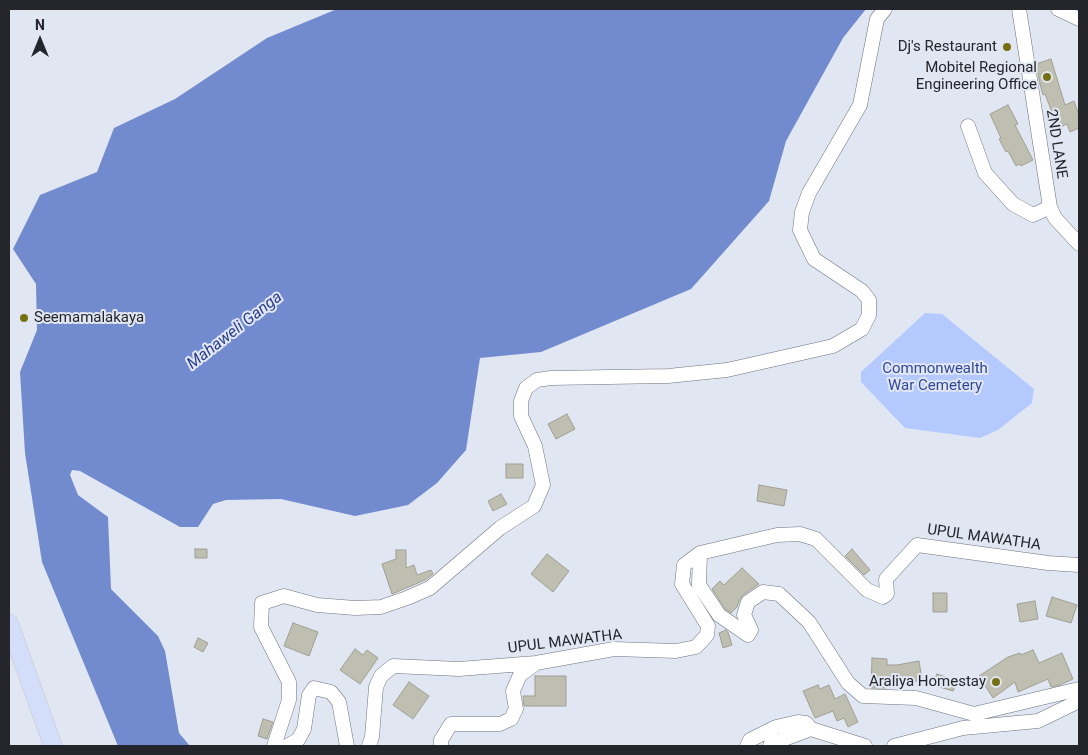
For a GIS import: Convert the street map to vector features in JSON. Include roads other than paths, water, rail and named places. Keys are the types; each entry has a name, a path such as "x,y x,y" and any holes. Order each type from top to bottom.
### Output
{"main road":[{"path":"9,623 54,746"}],"street":[{"path":"274,746 288,700 288,682 261,628 262,603 284,596 317,605 355,608 382,607 430,588 500,528 534,506 543,486 536,446 521,416 520,401 526,388 537,380 551,378 668,376 727,370 833,346 862,329 869,315 869,300 862,291 814,259 800,230 802,212 809,193 860,105 878,19 885,9"},
{"name":"2ND LANE","path":"1018,9 1050,207 1055,218 1079,244"},
{"path":"1058,9 1079,19"},
{"path":"968,126 986,173 1013,204 1033,215 1050,207"},
{"name":"UPUL MAWATHA","path":"369,746 372,738 376,687 382,676 394,666 459,669 536,663 614,649 676,651 696,647 707,635 708,626 682,584 684,565 700,553 777,535 800,534 816,539 867,590 883,597 887,594 886,579 916,545 1048,563 1079,565"},
{"path":"700,553 699,585 719,614 748,635 750,630 744,615 748,602 763,592 779,594 810,622 848,683 863,696 916,698 974,714 1079,689"},
{"path":"441,746 441,740 451,724 500,724 511,719 516,708 513,691 520,675 536,663"},
{"path":"287,746 298,740 304,729 309,695 314,688 331,692 339,702 347,746"},
{"path":"894,746 963,728 1038,721 1079,702"},
{"path":"747,746 750,740 776,727 798,722 806,722 811,729 865,746"},
{"path":"770,746 811,729"}],"water":[{"name":"Mahaweli Ganga","path":"337,9 866,9 843,38 786,141 769,201 691,289 541,352 480,358 466,450 437,483 408,505 355,516 281,499 226,500 213,504 198,527 180,527 80,471 72,470 70,475 78,495 108,517 111,589 158,636 165,651 179,733 190,746 118,746 42,562 25,453 20,372 37,330 36,284 13,249 40,195 97,172 114,128 175,99 267,38"}],"place":[{"name":"Dj's Restaurant","path":"1007,47"},
{"name":"Mobitel Regional Engineering Office","path":"1047,77"},
{"name":"Seemamalakaya","path":"24,318"},
{"name":"Araliya Homestay","path":"996,682"}],"park label":[{"name":"Commonwealth War Cemetery","path":"935,378"}]}
